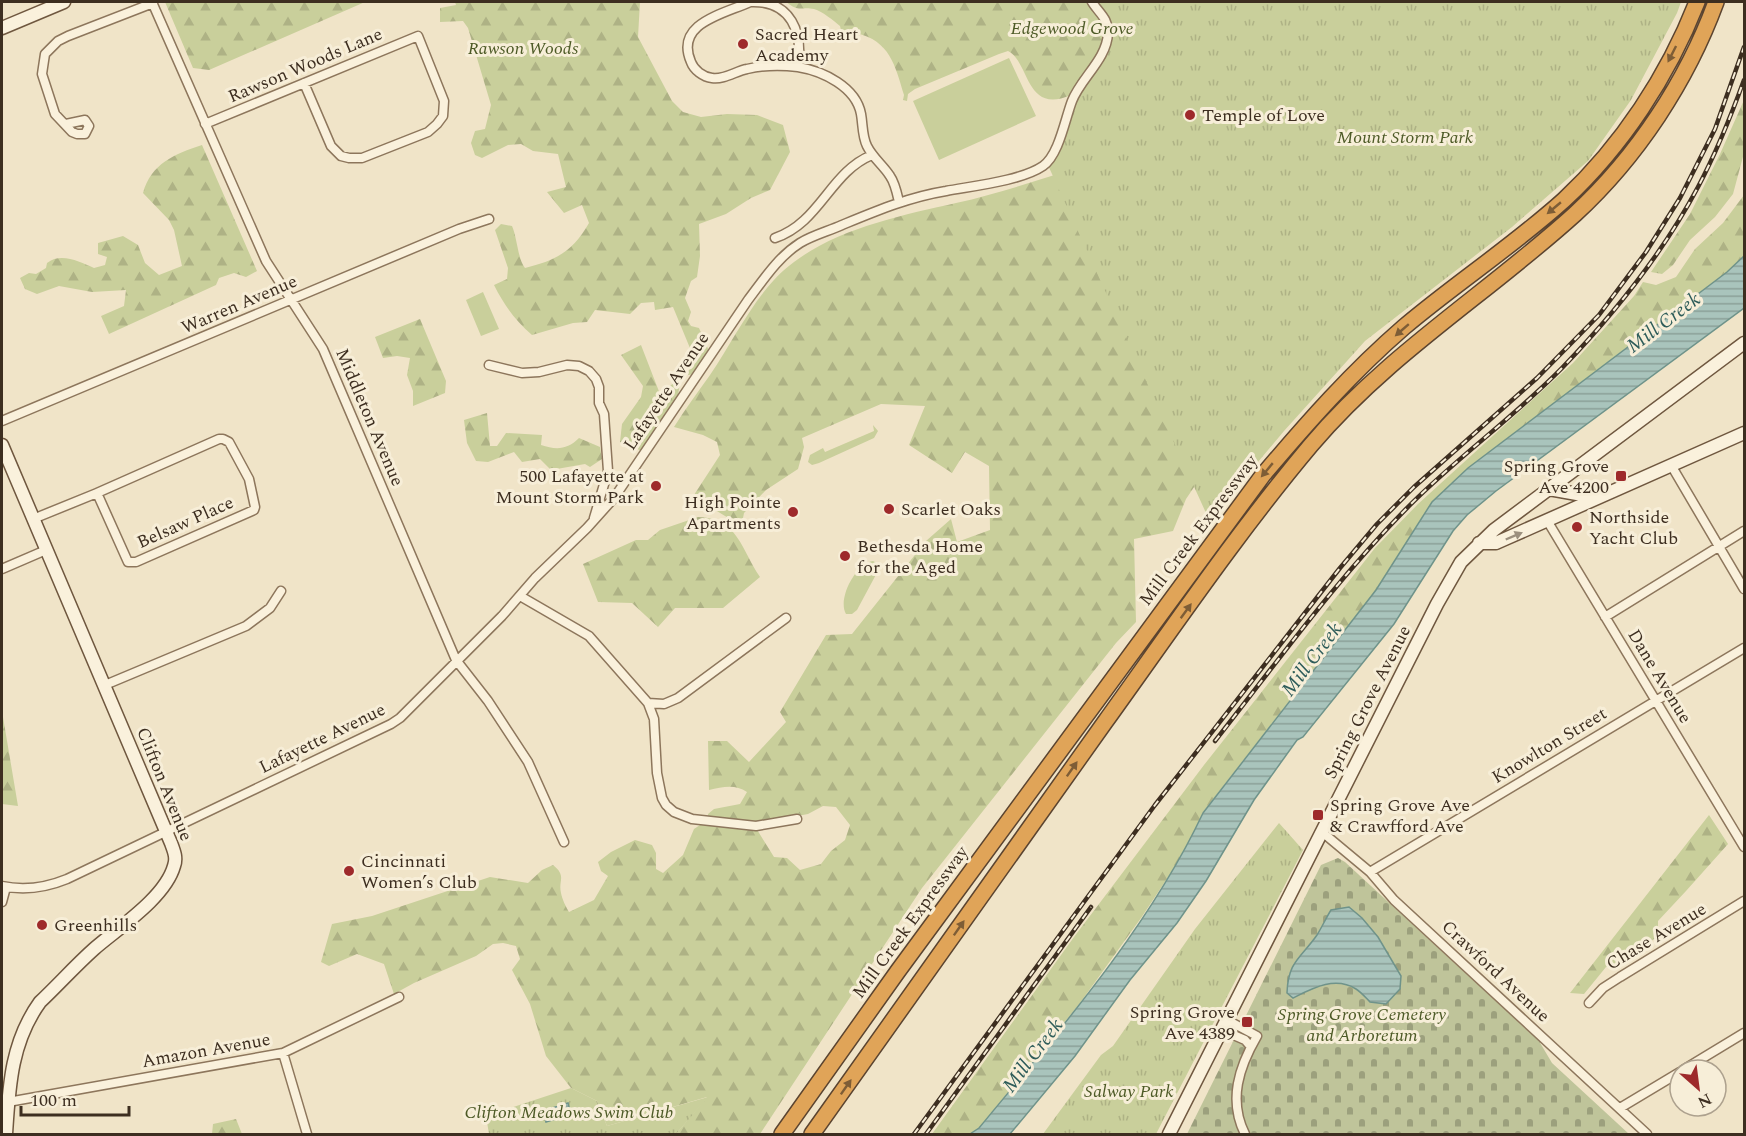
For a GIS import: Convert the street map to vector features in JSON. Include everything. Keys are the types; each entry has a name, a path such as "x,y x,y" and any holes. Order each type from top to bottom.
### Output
{"highway":[{"name":"Mill Creek Expressway","path":"782,1134 898,970 1263,475 1311,418 1363,365 1404,327 1563,200 1611,151 1648,97 1673,53 1697,2"},
{"name":"Mill Creek Expressway","path":"812,1134 1170,632 1311,444 1365,387 1430,331 1542,242 1600,189 1658,116 1688,64 1716,2"}],"main road":[{"path":"2,28 64,2"},
{"name":"Spring Grove Avenue","path":"1169,1134 1450,578 1461,562 1479,543 1744,343"},
{"path":"1479,543 1496,543 1548,522 1556,516 1744,433"},
{"name":"Clifton Avenue","path":"2,445 175,852 175,864 169,877 146,905 93,949 33,1012 14,1056 9,1082 6,1134"},
{"path":"1549,489 1576,494 1596,491 1606,494"}],"street":[{"path":"66,124 55,114 44,82 42,64 45,54 51,47 68,36 153,2"},
{"name":"Middleton Avenue","path":"153,2 266,261 323,349 456,660 474,681 528,762 564,842"},
{"path":"798,67 800,41 794,24 782,10 768,3 750,2 699,25 689,36 688,52 691,63 698,72 711,78 721,78 744,69 766,66 798,67 823,74 842,86 852,96 860,111 865,140 872,155 890,176 899,202"},
{"name":"Lafayette Avenue","path":"4,887 29,889 55,884 391,724 520,596 614,498 699,370 770,270 802,242 899,202 979,186 1033,171 1047,163 1057,145 1072,100 1106,42 1108,28 1106,22 1092,2"},
{"name":"Rawson Woods Lane","path":"205,124 304,83 418,36 444,101 443,116 428,132 362,158 349,158 341,156 331,146 304,83"},
{"path":"775,238 785,235 800,225 849,169 872,155"},
{"name":"Warren Avenue","path":"2,421 459,229 489,219"},
{"path":"489,365 522,373 539,372 567,365 579,366 589,371 596,379 599,387 599,403 604,414 608,471 594,521"},
{"name":"Belsaw Place","path":"33,519 97,494 224,438 249,479 255,507 254,510 128,562 97,494"},
{"path":"1671,465 1744,589"},
{"name":"Dane Avenue","path":"1548,522 1744,847"},
{"path":"1605,616 1744,531"},
{"path":"2,569 46,550"},
{"path":"105,685 246,626 270,608 281,591"},
{"path":"520,596 589,636 648,703 654,719 657,773 662,798 674,812 692,819 757,826 796,819"},
{"path":"648,703 664,704 678,698 786,618"},
{"name":"Knowlton Street","path":"1370,872 1744,648"},
{"name":"Crawford Avenue","path":"1322,832 1370,872 1394,900 1647,1134"},
{"path":"2,902 4,887"},
{"name":"Chase Avenue","path":"1589,1003 1603,988 1744,901"},
{"name":"Amazon Avenue","path":"8,1102 283,1053 399,997"},
{"path":"1225,1025 1257,1036 1239,1073 1236,1088 1239,1118 1245,1134"},
{"path":"1225,1025 1251,1047"},
{"path":"1703,1058 1744,1033"},
{"path":"283,1053 307,1134"},
{"path":"1620,1108 1668,1079"}],"green space":[{"path":"165,2 365,2 209,70 193,68"},
{"name":"Rawson Woods","path":"455,2 640,2 638,37 672,101 683,112 701,117 727,114 757,115 783,125 790,152 770,190 751,198 726,214 699,224 700,256 697,277 691,281 685,298 691,312 688,321 691,326 699,328 709,351 695,374 688,375 692,353 673,307 655,310 654,302 641,303 630,314 595,310 587,322 573,323 532,335 506,306 494,285 507,279 508,268 495,230 501,224 512,226 525,268 546,262 563,253 577,241 589,223 582,205 564,213 547,192 566,187 558,154 533,151 521,144 508,145 482,158 475,155 471,143 475,131 485,129 491,105 468,28 463,21 440,22 440,8 456,5"},
{"name":"Edgewood Grove","path":"786,2 1088,2 1102,23 1103,35 1097,52 1071,95 1056,99 1045,98 1037,93 1030,85 1021,65 1008,51 915,89 908,94 907,101 903,100 904,95 894,64 884,48 877,42 856,33 852,37 842,34 840,26 821,12 810,8 798,8"},
{"name":"Mount Storm Park","path":"1092,2 1681,2 1631,100 1588,161 1512,227 1365,341 1284,431 1232,493 1211,524 1047,163 1072,100 1108,35"},
{"path":"1009,58 1036,116 939,160 913,101"},
{"path":"1744,100 1744,153 1733,194 1715,217 1690,240 1673,265 1662,274 1651,272 1690,214"},
{"path":"202,145 257,271 246,277 234,273 219,278 216,285 109,334 101,316 124,306 126,290 92,292 59,286 37,294 25,289 20,278 29,273 36,274 46,268 47,263 58,258 71,259 94,268 105,265 107,257 98,254 98,243 123,236 138,245 145,263 159,275 182,266 174,230 169,220 143,193 158,167 173,156"},
{"path":"1061,173 1240,419 1186,499 1173,531 1134,539 1136,622 1116,643 922,888 760,1134 676,1134 707,1097 607,1126 597,1101 571,1088 546,1056 530,1004 512,970 520,959 516,946 503,943 493,944 476,956 394,994 384,964 357,954 329,966 321,962 332,924 372,916 490,877 528,883 542,870 553,865 560,872 560,889 569,912 594,900 608,876 601,871 598,862 611,852 635,840 652,845 656,853 656,869 663,873 683,855 694,829 700,825 756,828 774,857 787,858 800,870 821,864 831,851 845,840 850,825 836,807 823,806 808,814 760,823 708,818 708,814 714,809 740,804 747,792 733,787 709,790 708,741 727,741 749,762 786,722 780,712 826,635 852,634 926,541 951,519 957,542 990,530 989,466 965,452 952,473 909,445 925,406 881,404 802,438 804,447 798,469 766,490 739,521 730,519 707,505 697,506 692,498 720,455 717,442 703,435 674,427 758,300 781,273 812,250 872,224 1009,189"},
{"path":"1744,195 1744,256 1727,272 1468,468 1432,502 1376,590 1203,812 1184,853 1080,1003 979,1128 970,1134 932,1134 1074,937 1204,765 1375,548 1418,504 1573,363 1634,296 1643,282 1656,285 1676,277 1695,249 1723,223"},
{"path":"483,292 499,329 481,336 466,300"},
{"path":"420,319 446,381 445,393 413,406 413,391 407,375 410,358 397,356 383,358 375,337"},
{"path":"641,345 660,394 681,377 678,395 642,451 620,442 622,424 641,397 643,386 621,355"},
{"path":"487,413 490,446 497,446 506,433 542,435 541,445 552,448 566,447 579,438 600,447 602,459 590,467 585,464 551,470 540,459 522,462 514,452 488,462 476,461 467,443 464,420"},
{"path":"873,425 878,431 874,438 819,463 812,465 808,462 810,455 823,448 825,452 874,431"},
{"path":"698,517 722,523 730,529 743,546 760,577 723,608 675,608 658,627 632,603 598,602 583,564 636,540 648,540 660,530"},
{"path":"873,561 879,564 879,569 857,610 852,614 846,614 844,600 850,583 860,568"},
{"path":"2,715 3,717 18,806 2,804"},
{"path":"1709,815 1728,844 1658,921 1658,936 1618,966 1606,967 1584,994 1570,993"},
{"name":"Salway Park","path":"1279,823 1303,850 1156,1134 1043,1134 1101,1055 1113,1046 1195,929"},
{"name":"Spring Grove Cemetery and Arboretum","path":"1338,858 1539,1041 1552,1063 1629,1134 1187,1134 1321,865"},
{"name":"Clifton Meadows Swim Club","path":"571,1088 597,1101 607,1126 708,1097 676,1134 489,1134 486,1116"},
{"path":"236,1119 242,1134 212,1134 213,1124"}],"water":[{"name":"Mill Creek","path":"1744,256 1744,308 1496,491 1467,515 1453,531 1394,624 1303,737 1297,740 1254,800 1206,881 1177,923 1130,980 1075,1056 1010,1134 970,1134 979,1128 1071,1016 1130,937 1157,896 1203,813 1376,590 1432,502 1468,468 1727,272"},
{"path":"1349,907 1378,937 1401,976 1400,989 1386,1004 1370,1002 1362,993 1348,985 1332,983 1293,998 1287,993 1290,974 1296,961 1317,935 1331,910"},
{"path":"568,1103 571,1114 546,1122 543,1111"}],"railway":[{"path":"914,1134 1155,805 1340,568 1377,524 1414,487 1537,378 1599,315 1646,252 1680,198 1715,129 1744,47"},
{"path":"1215,741 1310,620 1384,532 1429,486 1544,386 1619,304 1669,236 1698,187 1723,134 1744,80"},
{"path":"926,1134 1091,907"}],"place":[{"name":"Sacred Heart Academy","path":"743,44"},
{"name":"Temple of Love","path":"1190,115"},
{"name":"Spring Grove Ave 4200","path":"1621,476"},
{"name":"500 Lafayette at Mount Storm Park","path":"656,486"},
{"name":"Scarlet Oaks","path":"889,509"},
{"name":"High Pointe Apartments","path":"793,512"},
{"name":"Northside Yacht Club","path":"1577,527"},
{"name":"Bethesda Home for the Aged","path":"845,556"},
{"name":"Spring Grove Ave & Crawfford Ave","path":"1318,815"},
{"name":"Cincinnati Women’s Club","path":"349,871"},
{"name":"Greenhills","path":"42,925"},
{"name":"Spring Grove Ave 4389","path":"1247,1022"}]}
